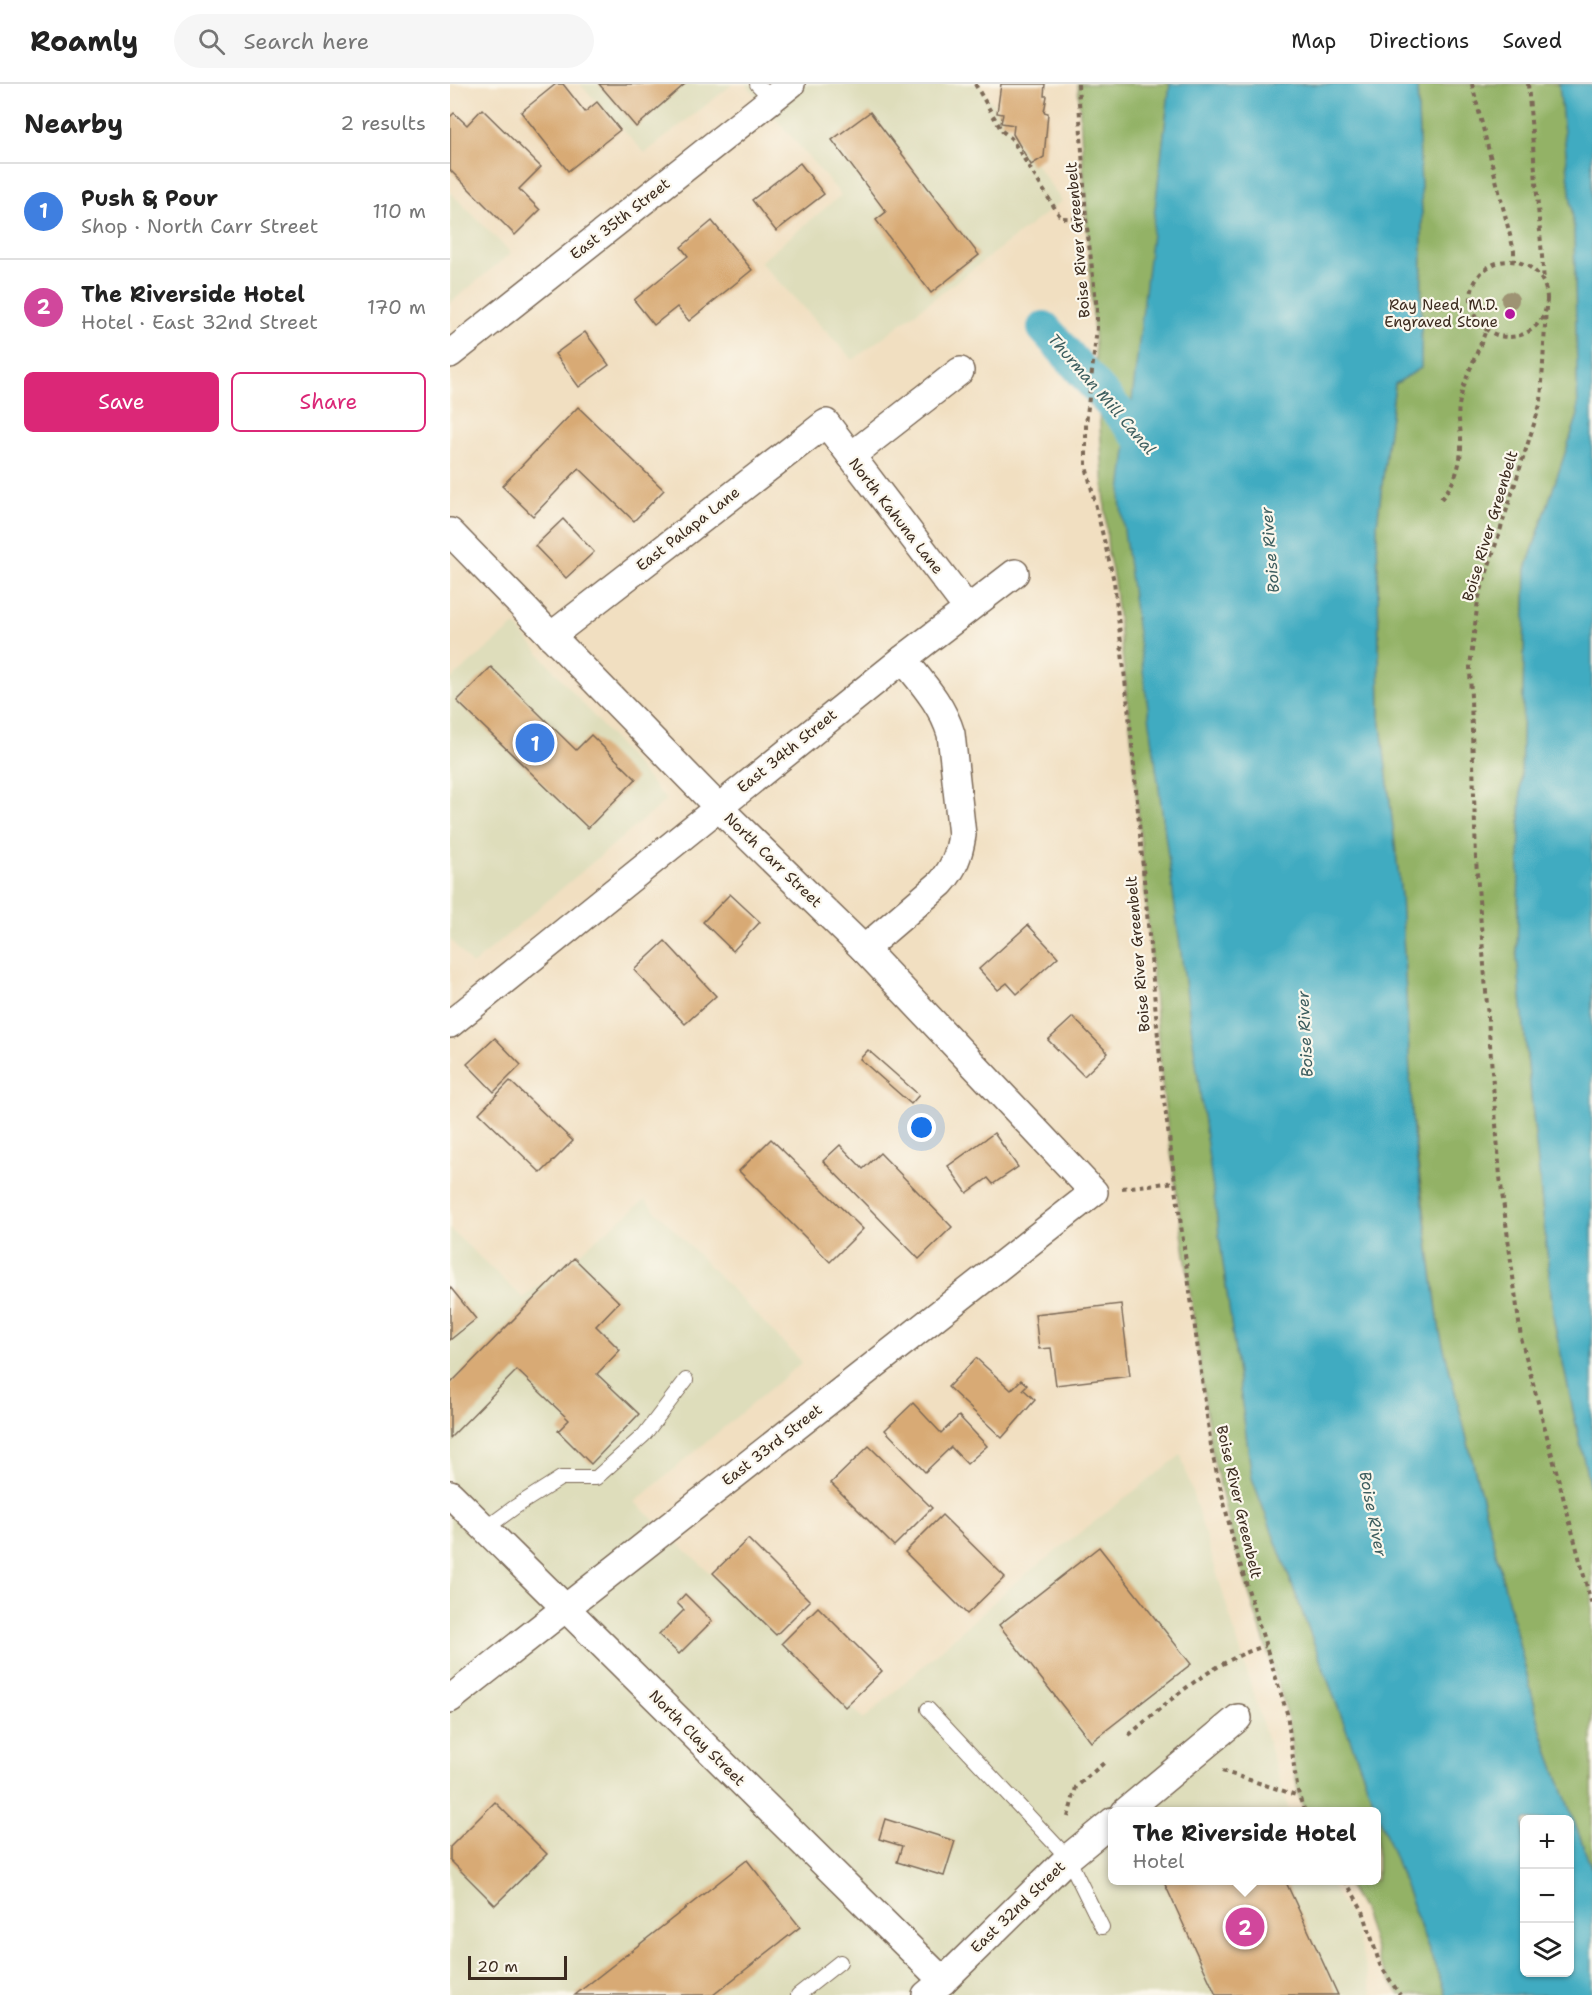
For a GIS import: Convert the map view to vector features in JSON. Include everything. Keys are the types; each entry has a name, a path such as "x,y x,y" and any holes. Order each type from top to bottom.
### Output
{"street":[{"name":"East 35th Street","path":"450,354 773,89"},
{"path":"851,456 960,371"},
{"name":"North Kahuna Lane","path":"826,423 968,608"},
{"name":"East Palapa Lane","path":"551,636 826,423"},
{"name":"North Carr Street","path":"450,532 718,807 864,949 1094,1192"},
{"name":"East 34th Street","path":"450,1024 903,659 1015,573"},
{"path":"864,949 941,883 957,861 960,850 962,835 951,734 947,718 938,702 903,659"},
{"name":"East 33rd Street","path":"450,1699 1094,1192"},
{"name":"North Clay Street","path":"450,1494 565,1608 934,1988"},
{"path":"1131,1807 1238,1718"},
{"name":"East 32nd Street","path":"934,1988 1068,1858 1108,1825"}],"lane":[{"path":"485,1529 561,1478 596,1478 644,1435 686,1380"},
{"path":"928,1709 1068,1858 1102,1928"},
{"path":"798,1995 840,1962"}],"path":[{"path":"975,84 1002,131 1011,138 1061,218 1086,219"},
{"name":"Boise River Greenbelt","path":"1078,84 1086,219 1097,309 1097,328 1086,424 1086,466 1114,581 1131,733 1162,1094 1212,1453 1235,1548 1287,1713 1299,1796 1303,1807"},
{"path":"1472,84 1514,251 1514,261"},
{"name":"Boise River Greenbelt","path":"1528,84 1544,283 1547,295 1541,402 1478,600 1470,667 1476,859 1500,1177 1521,1338 1592,1606"},
{"path":"1544,283 1536,272 1526,265 1514,261 1502,261 1480,273 1473,284 1470,296 1471,310 1486,330 1497,336 1510,338 1522,336 1534,329 1542,319 1546,308"},
{"path":"1441,499 1460,468 1461,439 1458,408 1461,393 1486,330"},
{"path":"1094,1192 1175,1182"},
{"path":"1129,1735 1189,1686 1228,1660 1265,1646"},
{"path":"1189,1759 1299,1796"},
{"path":"1068,1818 1076,1787 1105,1762"},
{"path":"1347,1885 1363,1911 1380,1965 1400,1995"}],"shaded area":[{"path":"580,84 733,84 645,153"},
{"path":"746,84 979,84 1062,201 853,360 760,262 841,195"},
{"path":"450,192 511,253 450,303"},
{"path":"515,625 666,800 472,965 450,939 450,680"},
{"path":"645,1200 802,1362 635,1502 864,1719 1016,1582 1181,1455 1288,1807 1108,1807 1108,1885 1330,1885 1354,1923 1373,1995 450,1995 450,1229 523,1298"}],"green space":[{"path":"1078,84 1170,84 1121,501 1252,1478 1375,1807 1303,1807 1295,1774 1287,1713 1235,1548 1212,1453 1163,1093 1131,733 1114,581 1108,552"},
{"path":"1417,84 1559,84 1574,230 1578,415 1526,569 1517,957 1554,1322 1592,1498 1592,1870 1574,1821 1574,1815 1572,1815 1542,1734 1440,1333 1412,1117 1401,896 1380,717 1377,524 1395,384 1421,367 1422,216"},
{"path":"1381,1822 1446,1995 1400,1995 1380,1965 1363,1911 1347,1885 1381,1885"}],"water":[{"name":"Boise River","path":"1170,84 1417,84 1422,216 1421,368 1395,384 1377,524 1380,717 1401,896 1413,1132 1440,1333 1542,1734 1572,1815 1520,1815 1520,1977 1574,1977 1574,1821 1592,1870 1592,1995 1446,1995 1381,1822 1381,1807 1375,1807 1252,1478 1120,500"},
{"path":"1559,84 1592,84 1592,1498 1554,1322 1517,957 1526,569 1578,415 1574,230"}],"building":[{"path":"556,84 563,84 585,112 597,102 620,130 568,171 521,112"},
{"path":"599,84 685,84 636,127"},
{"path":"1001,84 1045,84 1044,96 1047,96 1044,112 1048,113 1044,157 1031,165 1013,134 1014,125 1001,123 1003,114 997,113"},
{"path":"482,109 541,167 519,189 540,210 515,235 450,170 450,117 454,113 467,125"},
{"path":"870,112 979,255 931,293 876,220 886,212 832,140"},
{"path":"800,163 824,194 776,231 752,200"},
{"path":"712,221 752,270 689,321 677,307 654,325 634,300 688,256 681,247"},
{"path":"585,332 609,365 579,387 555,354"},
{"path":"578,407 664,490 634,521 579,468 533,516 502,486"},
{"path":"563,519 594,552 566,578 535,546"},
{"path":"491,667 576,750 591,735 636,779 588,828 457,701"},
{"path":"730,894 760,922 733,951 703,922"},
{"path":"1028,925 1058,957 1017,994 1007,983 998,990 979,969"},
{"path":"665,941 716,996 685,1024 634,970"},
{"path":"1073,1017 1108,1053 1084,1076 1048,1040"},
{"path":"495,1038 521,1065 494,1092 467,1064"},
{"path":"868,1050 919,1095 911,1104 860,1059"},
{"path":"510,1081 573,1141 541,1173 479,1113"},
{"path":"994,1133 1018,1167 993,1184 988,1178 967,1193 948,1166"},
{"path":"771,1139 863,1229 830,1262 739,1171"},
{"path":"840,1145 863,1169 880,1153 952,1227 919,1259 823,1161"},
{"path":"574,1258 619,1302 596,1326 620,1350 597,1374 639,1414 591,1464 558,1431 569,1420 517,1370 450,1438 450,1384"},
{"path":"450,1287 476,1319 450,1340"},
{"path":"1121,1304 1130,1376 1056,1385 1051,1348 1039,1349 1035,1314"},
{"path":"976,1358 1011,1390 1021,1380 1027,1385 1023,1389 1035,1400 1002,1438 948,1387"},
{"path":"913,1403 941,1433 959,1416 987,1446 967,1464 951,1447 925,1472 885,1430"},
{"path":"869,1446 932,1508 894,1546 831,1483"},
{"path":"942,1515 1005,1577 967,1614 905,1552"},
{"path":"748,1539 810,1601 776,1635 713,1573"},
{"path":"1099,1547 1191,1664 1091,1742 999,1625"},
{"path":"685,1594 712,1621 679,1654 659,1635 684,1610 677,1603"},
{"path":"818,1607 882,1671 845,1707 782,1643"},
{"path":"495,1802 547,1854 495,1905 450,1860 450,1847"},
{"path":"885,1819 955,1841 944,1876 897,1862 902,1846 879,1839"},
{"path":"747,1860 800,1927 713,1995 575,1995"},
{"path":"1165,1885 1287,1885 1338,1995 1216,1995"}],"waterway":[{"name":"Thurman Mill Canal","path":"1044,328 1161,458"}],"place":[{"name":"Ray Need, M.D. Engraved Stone","path":"1510,314"},
{"name":"Push & Pour","path":"535,743"},
{"name":"The Riverside Hotel","path":"1245,1927"}]}
